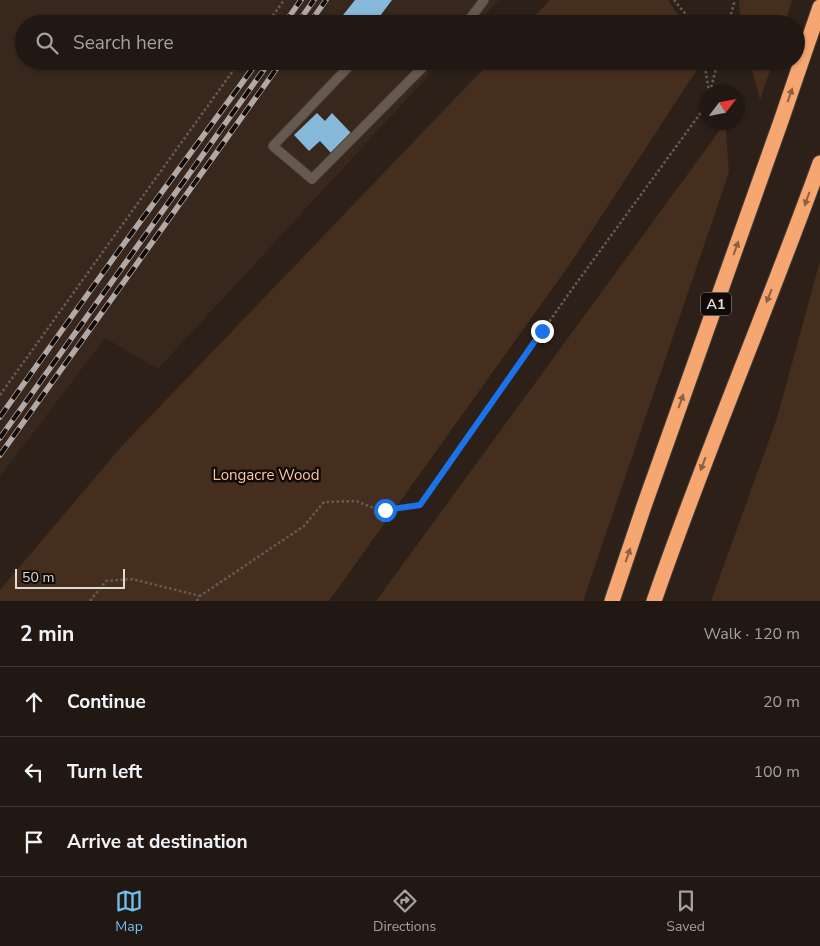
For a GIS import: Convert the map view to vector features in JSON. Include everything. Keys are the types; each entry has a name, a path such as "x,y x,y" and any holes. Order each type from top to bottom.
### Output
{"highway":[{"name":"A1","path":"805,53 820,8"},
{"name":"A1","path":"612,601 799,70"},
{"path":"654,601 700,473 791,243 820,163"}],"lane":[{"path":"473,15 484,0"},
{"path":"345,70 272,146 312,179 420,70"}],"path":[{"path":"273,15 284,0"},
{"path":"674,0 686,15"},
{"path":"731,15 735,0"},
{"path":"0,395 234,70"},
{"path":"705,70 708,85"},
{"path":"711,85 715,70"},
{"path":"197,601 200,596 304,526 324,502 356,501 370,507 385,510 420,505 575,285 700,114"},
{"path":"90,601 106,581 132,578 200,596"}],"shaded area":[{"path":"0,0 499,0 485,15 15,15 15,70 434,70 158,369 105,338 0,477"}],"green space":[{"path":"550,0 668,0 678,15 536,15"},
{"path":"739,0 792,0 788,15 740,15"},
{"name":"Longacre Wood","path":"482,70 697,70 572,261 329,601 0,601 0,590 121,447"},
{"path":"752,70 770,70 760,100"},
{"path":"720,130 726,130 729,172 583,601 376,601"},
{"path":"820,261 820,601 711,601 777,418"}],"building":[{"path":"355,0 392,0 381,15 343,15"},
{"path":"317,113 325,121 332,113 351,133 331,153 320,141 309,151 294,135"}],"railway":[{"path":"290,15 301,0"},
{"path":"303,15 314,0"},
{"path":"315,15 326,0"},
{"path":"0,417 251,70"},
{"path":"0,438 264,70"},
{"path":"0,455 276,70"}],"route":[{"path":"385,510 420,505 542,331"}]}
